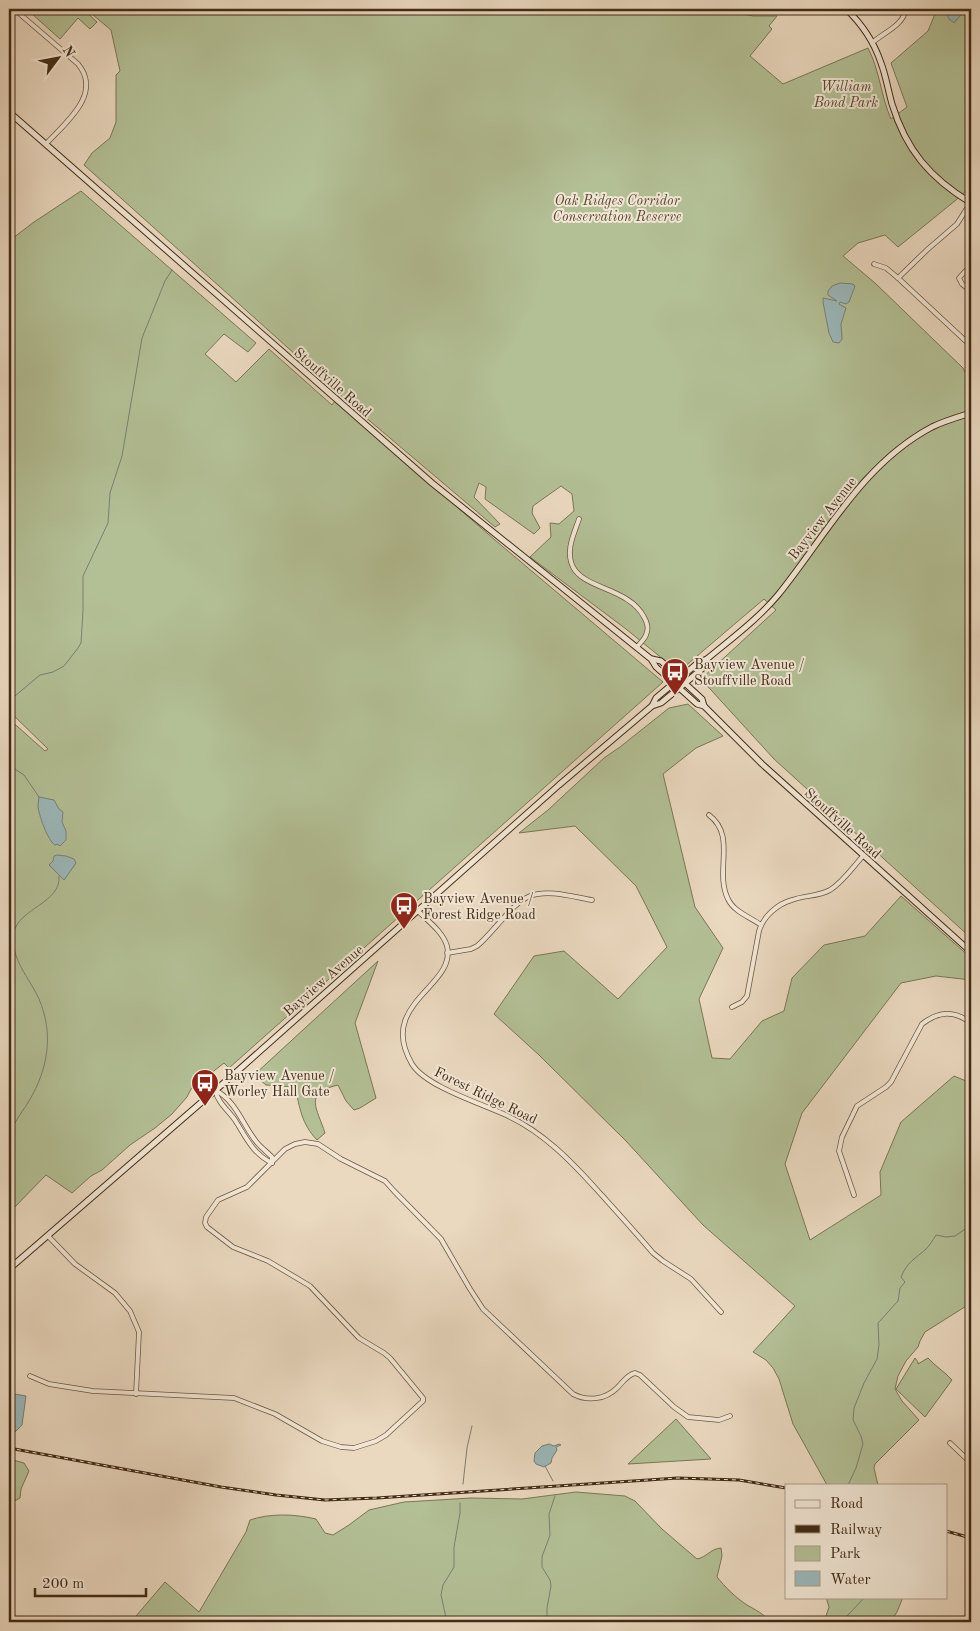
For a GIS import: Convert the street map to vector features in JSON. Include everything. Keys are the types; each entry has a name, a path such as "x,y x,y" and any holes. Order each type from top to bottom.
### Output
{"main road":[{"path":"846,9 856,19 872,43 882,64 898,122 912,150 927,170 971,202"},
{"name":"Stouffville Road","path":"9,112 432,483 637,647 697,704 704,706"},
{"name":"Bayview Avenue","path":"9,1269 418,912 559,785 652,706 656,698 699,662 707,659 759,614 777,596 855,492 879,466 907,443 932,427 971,413"},
{"name":"Stouffville Road","path":"651,659 661,661 680,678 702,699 704,706 762,764 971,952"},
{"name":"Bayview Avenue","path":"652,706 662,703 685,684 704,667 707,659"}],"street":[{"path":"14,9 78,64 84,72 86,83 84,97 72,116 46,144"},
{"path":"872,43 899,22 904,16 906,9"},
{"path":"898,278 922,254 957,224 971,202"},
{"path":"874,264 886,268 898,278 971,346"},
{"path":"971,266 959,278 962,284 971,291"},
{"path":"579,519 570,543 570,556 574,569 586,579 630,600 640,609 647,622 647,634 637,647"},
{"path":"709,815 716,820 722,832 724,842 724,884 728,899 747,917 761,925"},
{"path":"732,1007 742,1002 747,996 761,925 774,909 791,900 812,897 830,890 843,879 863,856"},
{"path":"418,912 442,937 447,953 477,946 516,906 531,895 554,894 592,900"},
{"name":"Forest Ridge Road","path":"447,953 446,966 411,1008 405,1025 405,1048 417,1071 435,1084 516,1120 550,1142 573,1163 653,1253 663,1262 691,1279 721,1312"},
{"path":"854,1195 839,1151 846,1128 857,1106 891,1082 922,1024 936,1016 951,1014 964,1017 971,1023"},
{"path":"215,1090 223,1094 240,1116 255,1141 272,1157 272,1163"},
{"path":"215,1090 217,1099 235,1120 250,1145 272,1163"},
{"path":"30,1376 49,1384 93,1391 234,1398 275,1414 330,1445 341,1447 354,1448 376,1441 386,1435 423,1401 417,1390 390,1358 384,1352 359,1338 310,1286 268,1261 233,1247 206,1227 206,1217 218,1200 247,1188 285,1148 305,1142 318,1144 341,1159 385,1181 441,1239 483,1309 577,1396 593,1399 603,1397 613,1392 629,1374 635,1373 688,1417 719,1420 730,1416"},
{"path":"48,1236 75,1264 115,1293 130,1311 138,1332 136,1394"},
{"path":"950,1443 971,1463"}],"green space":[{"path":"35,9 83,9 97,22 90,29 78,18 60,39 31,13"},
{"name":"Oak Ridges Corridor Conservation Reserve","path":"86,9 719,9 753,16 777,16 769,26 772,29 750,56 783,84 868,48 891,119 907,107 891,63 928,31 937,9 971,9 971,190 968,189 898,247 885,235 858,243 843,256 875,283 963,368 971,384 971,938 774,759 701,679 776,610 764,599 683,668 674,668 626,629 530,557 551,537 550,523 559,524 574,511 572,494 561,486 533,506 532,513 540,528 534,534 485,499 486,487 479,483 474,497 500,524 495,527 364,416 84,165 92,153 110,138 116,122 116,75 120,71 111,30"},
{"path":"81,191 256,343 248,352 224,334 205,354 236,382 269,349 332,405 335,401 663,682 229,1068 224,1063 191,1089 187,1097 172,1114 130,1145 72,1193 46,1175 9,1213 9,719 45,751 48,749 9,711 9,241"},
{"path":"688,704 723,736 696,748 663,774 695,907 723,948 699,999 712,1058 730,1059 762,1021 784,1011 792,978 824,945 865,936 901,896 971,958 971,980 936,976 901,983 802,1113 785,1164 810,1240 881,1195 880,1172 901,1122 954,1076 971,1083 971,1303 925,1332 918,1347 906,1361 898,1376 895,1389 902,1401 919,1420 875,1464 874,1468 878,1484 826,1484 793,1424 779,1379 773,1368 766,1360 753,1352 795,1306 703,1225 626,1141 539,1055 494,1014 534,956 564,951 618,999 667,947 636,886 575,826 519,833 548,810 604,758 669,708"},
{"path":"378,961 355,1023 376,1098 354,1110 346,1101 338,1085 320,1092 316,1097 315,1103 325,1133 317,1140 304,1121 295,1087 266,1085 254,1075"},
{"path":"915,1358 918,1364 928,1358 952,1380 925,1417 896,1389"},
{"path":"676,1419 711,1459 628,1464"},
{"path":"9,1459 24,1463 29,1471 21,1489 20,1498 9,1504"},
{"path":"576,1492 625,1496 635,1501 662,1529 697,1559 721,1548 722,1556 717,1577 735,1596 762,1614 770,1622 131,1622 165,1582 199,1612 246,1532 250,1520 266,1516 300,1516 316,1519 325,1533 333,1535 369,1510 404,1502 471,1498 522,1499"},
{"path":"826,1598 903,1598 897,1612 890,1622 824,1622 829,1607"}],"water":[{"path":"948,9 964,9 964,11 954,23 949,19 946,12"},
{"path":"840,283 853,284 855,286 849,302 846,304 840,302 839,304 846,308 841,324 842,339 839,343 833,342 829,333 823,298 837,301 828,295 828,291 832,286"},
{"path":"39,797 54,800 63,812 62,822 66,831 66,840 60,846 52,843 44,827 38,809"},
{"path":"54,856 74,859 76,863 64,880 49,865 53,861"},
{"path":"9,1393 26,1396 22,1425 12,1435 9,1434"},
{"path":"549,1444 554,1446 561,1445 556,1447 557,1450 551,1463 544,1467 536,1464 534,1461 535,1453 542,1446"}],"waterway":[{"path":"9,701 40,675 53,672 64,666 81,643 83,576 108,523 110,493 122,456 142,338 165,281 172,270"},
{"path":"9,765 24,775 39,797"},
{"path":"9,1141 15,1123 36,1089 47,1051 44,1012 35,991 21,968 15,951 14,933 17,925 23,918 54,893 58,885 59,876"},
{"path":"848,1484 856,1468 863,1444 853,1420 854,1408 864,1383 877,1359 879,1345 878,1323 898,1301 900,1288 905,1282 901,1277 906,1268 936,1235 955,1236 971,1225"},
{"path":"463,1484 467,1448 472,1426"},
{"path":"545,1466 553,1481"},
{"path":"547,1622 547,1608 551,1586 550,1580 542,1567 542,1557 550,1535 549,1514 555,1496"},
{"path":"447,1622 441,1595 443,1585 454,1567 454,1547 460,1503"},
{"path":"846,1622 846,1617 864,1598"}],"railway":[{"path":"9,1448 221,1487 325,1500 678,1478 739,1480 785,1488"},
{"path":"948,1532 971,1538"}],"place":[{"name":"Bayview Avenue / Stouffville Road","path":"675,696"},
{"name":"Bayview Avenue / Forest Ridge Road","path":"404,930"},
{"name":"Bayview Avenue / Worley Hall Gate","path":"205,1107"}],"park label":[{"name":"William Bond Park","path":"846,94"}]}
